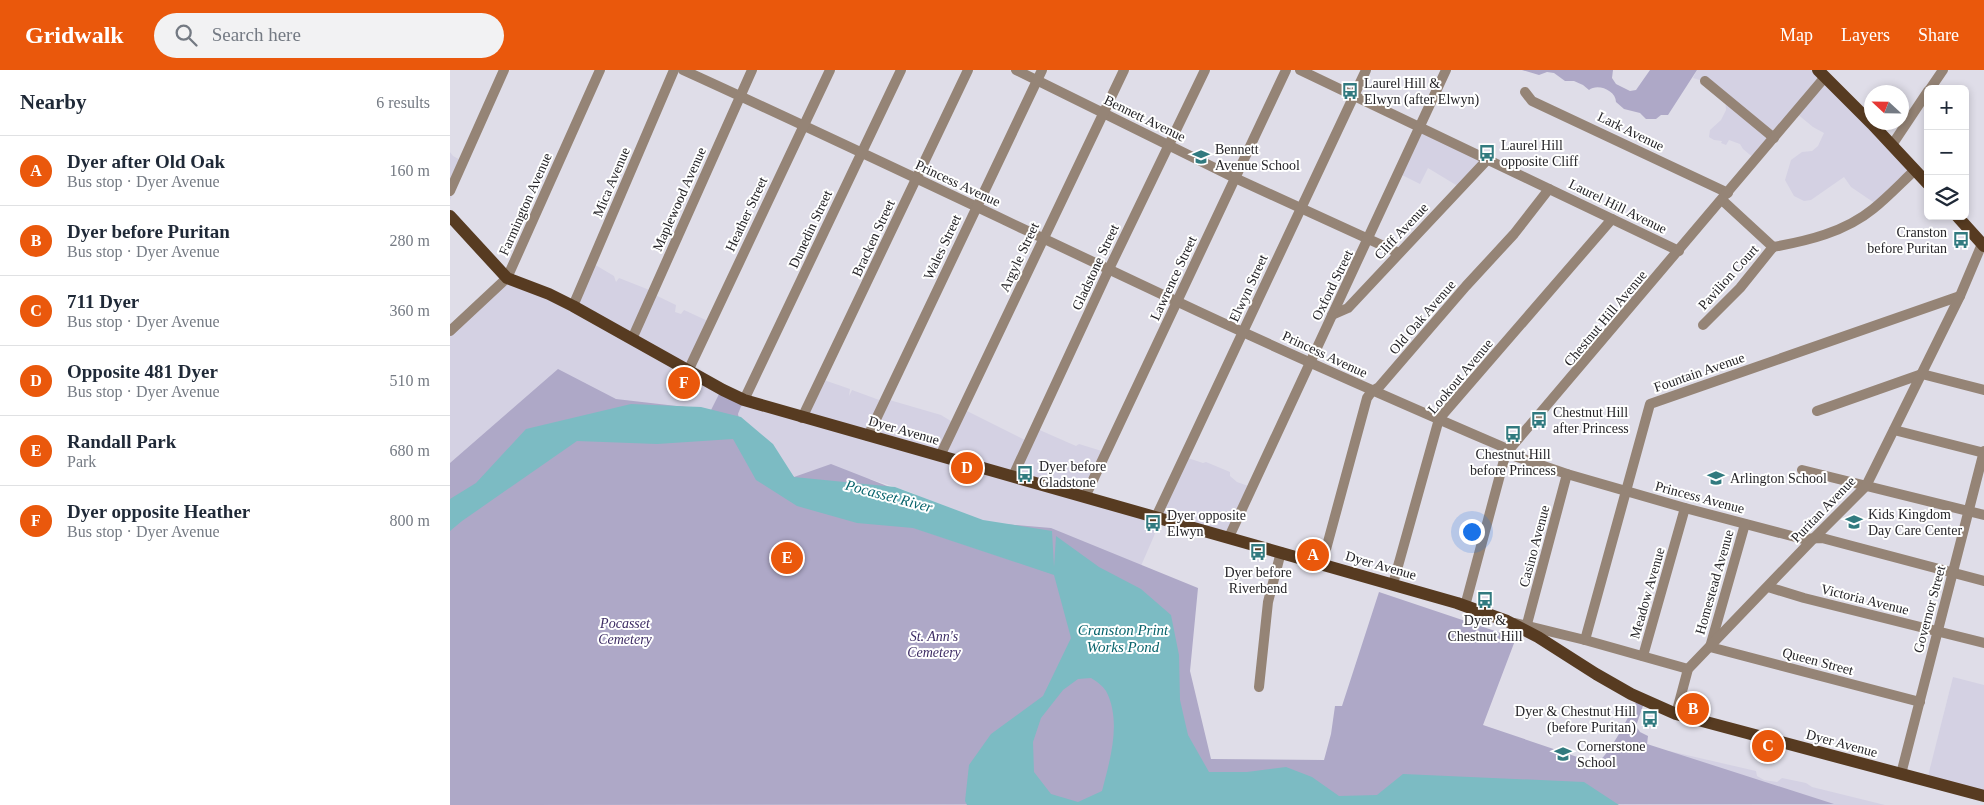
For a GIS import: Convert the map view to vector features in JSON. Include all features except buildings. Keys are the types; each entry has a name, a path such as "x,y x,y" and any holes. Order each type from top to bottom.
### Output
{"main road":[{"path":"1822,74 1924,180"},
{"path":"1961,220 1983,245"},
{"name":"Dyer Avenue","path":"452,221 507,278 549,294 573,306 688,371 744,400 1465,606 1507,621 1538,637 1631,694 1676,714 1984,796"}],"street":[{"path":"450,191 504,70"},
{"name":"Farmington Avenue","path":"450,331 507,278 600,70"},
{"name":"Mica Avenue","path":"573,306 674,70"},
{"name":"Princess Avenue","path":"683,70 1177,302 1438,419 1508,451 1514,456 1567,474 1745,524 1803,539 1822,538 1984,581"},
{"name":"Maplewood Avenue","path":"632,339 752,70"},
{"name":"Heather Street","path":"688,371 830,70"},
{"name":"Dunedin Street","path":"744,400 900,70"},
{"name":"Bracken Street","path":"802,418 968,70"},
{"name":"Bennett Avenue","path":"1016,70 1040,75 1103,114 1235,178 1399,253"},
{"name":"Argyle Street","path":"940,456 1124,70"},
{"name":"Gladstone Street","path":"1013,476 1109,269 1205,70"},
{"name":"Lawrence Street","path":"1085,498 1286,70"},
{"name":"Laurel Hill Avenue","path":"1300,70 1680,251"},
{"name":"Elwyn Street","path":"1156,517 1366,70"},
{"name":"Oxford Street","path":"1228,538 1369,240 1446,70"},
{"path":"1932,85 1943,70"},
{"name":"Chestnut Hill Avenue","path":"1465,606 1508,451 1725,197 1774,138 1822,74"},
{"name":"Wales Street","path":"868,436 1040,75"},
{"path":"1705,82 1774,138"},
{"name":"Lark Avenue","path":"1525,92 1532,101 1725,197 1773,247"},
{"path":"1892,145 1924,97"},
{"name":"Cliff Avenue","path":"1332,315 1348,308 1487,160"},
{"path":"1773,247 1804,242 1848,225 1872,210 1915,170"},
{"name":"Old Oak Avenue","path":"1322,564 1367,398 1372,391 1379,387 1466,286 1514,234 1549,189"},
{"name":"Lookout Avenue","path":"1393,584 1438,419 1612,219"},
{"name":"Puritan Avenue","path":"1688,669 1813,538 1866,486 1960,296 1983,245"},
{"name":"Pavilion Court","path":"1703,325 1740,288 1773,247"},
{"name":"Fountain Avenue","path":"1585,640 1650,404 1960,296"},
{"path":"1817,411 1922,374 1984,390"},
{"path":"1894,430 1984,453"},
{"name":"Governor Street","path":"1901,774 1984,453"},
{"path":"1802,470 1984,515"},
{"name":"Casino Avenue","path":"1527,624 1567,474"},
{"name":"Meadow Avenue","path":"1585,640 1643,656 1685,508"},
{"name":"Homestead Avenue","path":"1710,647 1745,524"},
{"path":"1259,686 1268,602 1281,552"},
{"name":"Victoria Avenue","path":"1768,587 1804,598 1984,643"},
{"name":"Dyer Avenue","path":"1507,621 1527,624 1585,640"},
{"name":"Queen Street","path":"1710,647 1920,702"},
{"path":"1643,656 1688,669 1676,714"}],"shaded area":[{"path":"1697,70 1818,70 1864,117 1864,130 1876,130 1913,168 1876,204 1851,187 1844,177 1811,200 1804,201 1794,196 1785,180 1791,160 1802,152 1812,151 1818,146 1824,133 1813,127 1796,113 1755,159 1740,144 1729,140 1726,145 1721,143 1722,141 1709,137 1710,130 1721,120 1726,110 1725,95 1710,83 1693,78"},
{"path":"1421,129 1485,159 1461,188 1428,168 1420,184 1400,174"},
{"path":"450,152 453,156 466,163 450,200"},
{"path":"592,263 614,276 616,282 619,278 652,291 653,294 676,305 675,312 681,314 684,310 710,322 688,369 721,390 710,412 696,407 661,405 450,497 450,330 506,277 568,304"},
{"path":"821,379 850,389 849,396 852,390 882,401 886,399 941,415 954,423 963,409 1027,441 1035,428 1076,446 1079,444 1105,452 1085,496 1155,517 1185,457 1203,463 1206,462 1230,472 1230,476 1237,482 1251,487 1229,536 1159,519 1157,529 1134,582 993,524 931,504 913,493 870,479 848,478 824,485 789,476 739,418 738,414 744,399 799,416"},
{"path":"1953,677 1984,685 1984,796 1927,780"},
{"path":"1669,751 1756,771 1757,776 1764,780 1777,782 1782,778 1885,805 1616,805"}],"green space":[{"path":"1522,70 1613,70 1612,78 1616,84 1630,91 1636,90 1650,70 1697,70 1668,115 1661,115 1656,119 1646,119 1640,113 1624,109 1616,102 1613,94 1606,89 1597,87 1589,90 1574,81 1565,81 1554,73 1547,72 1539,75"},
{"path":"558,369 616,399 711,410 721,390 744,399 738,414 739,418 775,454 794,477 831,464 979,522 1051,528 1198,588 1190,671 1211,759 1324,760 1331,734 1335,706 1342,706 1379,592 1516,638 1483,725 1595,763 1601,760 1613,744 1639,697 1645,700 1636,726 1640,732 1648,736 1647,744 1834,804 450,805 450,463"}],"water":[{"name":"Cranston Print Works Pond","path":"631,404 701,407 741,417 773,444 794,477 895,487 983,520 1052,531 1054,567 1056,536 1099,567 1141,589 1171,615 1179,655 1180,700 1188,735 1209,772 1247,772 1286,767 1312,777 1339,796 1377,795 1403,774 1584,782 1619,805 967,805 965,801 969,765 991,734 1043,696 1071,638 1054,575 913,528 857,523 797,506 756,480 733,439 657,444 577,441 450,531 450,499 476,483 526,429","holes":["1091,678 1105,689 1111,703 1114,728 1113,741 1102,791 1078,802 1051,794 1034,772 1033,742 1041,718 1063,690 1078,679"]}],"place":[{"name":"Laurel Hill & Elwyn (after Elwyn)","path":"1350,91"},
{"name":"Laurel Hill opposite Cliff","path":"1487,153"},
{"name":"Bennett Avenue School","path":"1201,157"},
{"name":"Cranston before Puritan","path":"1961,240"},
{"name":"Dyer opposite Heather","path":"684,383"},
{"name":"Chestnut Hill after Princess","path":"1539,420"},
{"name":"Chestnut Hill before Princess","path":"1513,434"},
{"name":"Opposite 481 Dyer","path":"967,468"},
{"name":"Dyer before Gladstone","path":"1025,474"},
{"name":"Arlington School","path":"1716,478"},
{"name":"Kids Kingdom Day Care Center","path":"1854,522"},
{"name":"Dyer opposite Elwyn","path":"1153,523"},
{"name":"Dyer before Riverbend","path":"1258,552"},
{"name":"Dyer after Old Oak","path":"1313,555"},
{"name":"Randall Park","path":"787,558"},
{"name":"Dyer & Chestnut Hill","path":"1485,600"},
{"name":"Dyer before Puritan","path":"1693,709"},
{"name":"Dyer & Chestnut Hill (before Puritan)","path":"1650,719"},
{"name":"711 Dyer","path":"1768,746"},
{"name":"Cornerstone School","path":"1563,754"}],"water label":[{"name":"Pocasset River","path":"889,496"}],"park label":[{"name":"Pocasset Cemetery","path":"625,632"},
{"name":"St. Ann's Cemetery","path":"934,644"}]}
